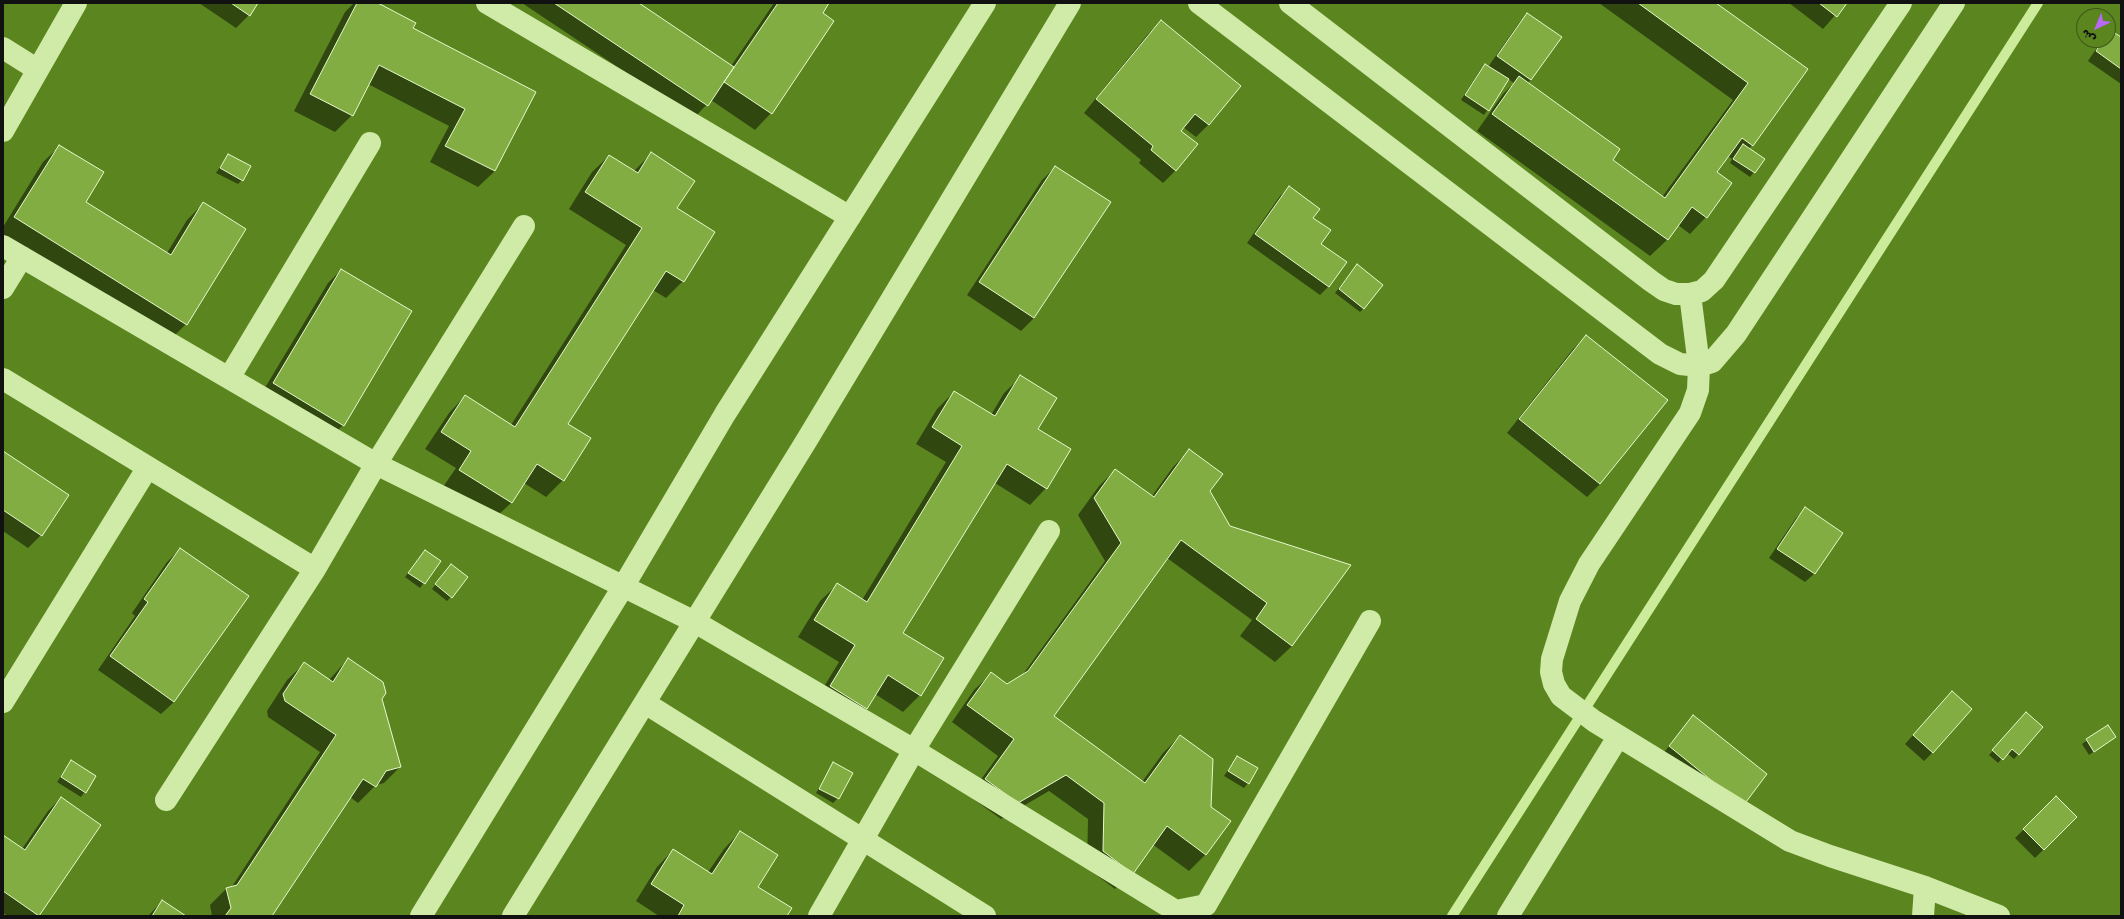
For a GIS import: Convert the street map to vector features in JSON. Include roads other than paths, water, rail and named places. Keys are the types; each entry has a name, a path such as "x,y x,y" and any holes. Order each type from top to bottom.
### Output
{"street":[{"path":"3,131 76,3"},
{"path":"487,3 850,217"},
{"path":"421,916 623,587 725,414 985,3"},
{"path":"513,916 695,622 1070,3"},
{"path":"1199,3 1660,354 1680,364 1699,366 1712,362 1736,334 1954,3"},
{"path":"1290,3 1651,281 1664,290 1676,294 1690,294 1702,291 1714,280 1901,3"},
{"path":"3,48 38,70"},
{"path":"229,378 370,143"},
{"path":"166,800 315,569 376,464 524,226"},
{"path":"3,246 376,464 695,622 914,750 1176,911 1206,906 1370,621"},
{"path":"3,288 22,257"},
{"path":"1690,294 1699,366 1698,390 1690,413 1589,564 1570,601 1552,659 1551,672 1560,696 1618,737 1790,841 1830,856 1925,887 1998,916"},
{"path":"3,379 315,569"},
{"path":"3,702 148,467"},
{"path":"819,916 864,840 914,750 1049,531"},
{"path":"645,703 985,916"},
{"path":"1508,916 1618,737"},
{"path":"1923,916 1925,887"}],"waterway":[{"path":"1452,916 2038,3"}]}
